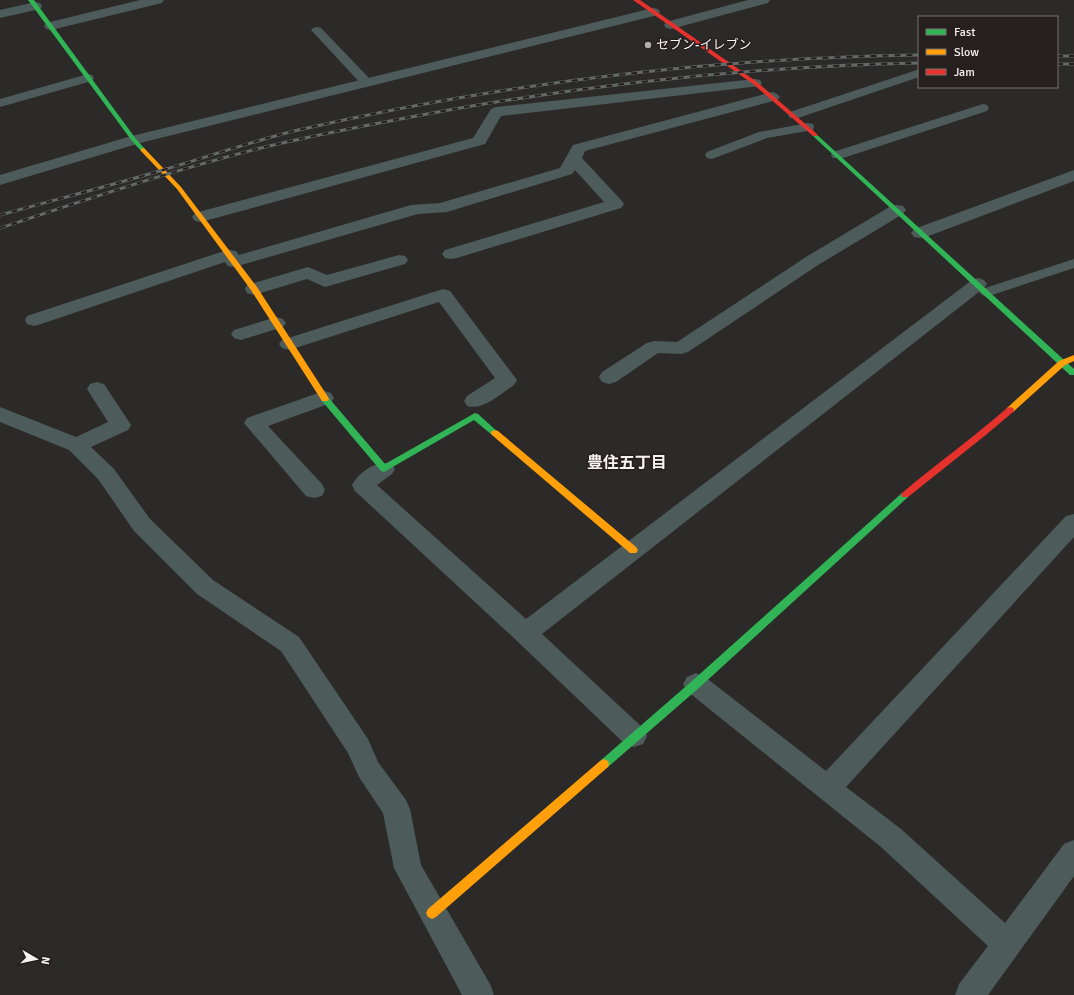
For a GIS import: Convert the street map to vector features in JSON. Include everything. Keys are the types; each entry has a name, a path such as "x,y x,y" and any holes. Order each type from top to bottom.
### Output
{"street":[{"path":"51,26 157,0"},
{"path":"636,0 772,96 1074,373"},
{"path":"671,25 763,0"},
{"path":"0,14 33,3 134,140 179,188 201,217 254,289 324,398 384,469"},
{"path":"0,180 134,140 653,12"},
{"path":"201,217 479,141 496,112 755,83"},
{"path":"34,320 232,259 417,209 441,208 566,172 579,148 772,96"},
{"path":"451,254 615,204 574,159"},
{"path":"920,233 1074,175"},
{"path":"609,377 654,347 681,348 812,261 897,210"},
{"path":"254,289 308,273 325,281 399,260"},
{"path":"525,633 633,550 983,288"},
{"path":"289,344 443,295 507,380 474,401"},
{"path":"241,334 276,323"},
{"path":"432,913 634,736 696,684 919,483 989,430 1062,363 1074,358"},
{"path":"76,445 121,425 97,389"},
{"path":"314,490 254,423 324,398"},
{"path":"0,414 76,445 106,474 142,525 205,587 290,644 359,747 368,769 396,809 408,868 432,913 480,995"},
{"path":"633,550 475,416 384,469 363,485 525,633 634,736"},
{"path":"828,788 1074,522"},
{"path":"696,684 891,838 1007,944"},
{"path":"970,995 1074,853"}],"lane":[{"path":"318,30 367,83"},
{"path":"794,115 917,74"},
{"path":"0,103 88,78"},
{"path":"838,155 983,108"},
{"path":"712,155 764,135 808,128"},
{"path":"983,288 1074,263"}],"railway":[{"path":"0,215 143,176 294,131 371,114 449,100 605,76 683,68 840,57 918,55"},
{"path":"1058,56 1074,56"},
{"path":"0,228 162,176 261,148 336,131 460,108 574,90 689,77 804,68 918,63"},
{"path":"1058,64 1074,64"}],"traffic: fast":[{"path":"31,0 134,140 143,150"},
{"path":"815,135 1073,373"},
{"path":"325,399 384,469 475,416 495,433"},
{"path":"604,764 696,684 905,495"}],"traffic: slow":[{"path":"143,150 179,188 254,289 325,399"},
{"path":"1010,410 1062,363 1074,358"},
{"path":"495,433 633,550"},
{"path":"432,913 604,764"}],"traffic: jam":[{"path":"636,0 755,83 815,135"},
{"path":"905,495 1010,410"}],"place":[{"name":"セブン-イレブン","path":"648,45"}],"district":[{"name":"豊住五丁目","path":"627,463"}]}
